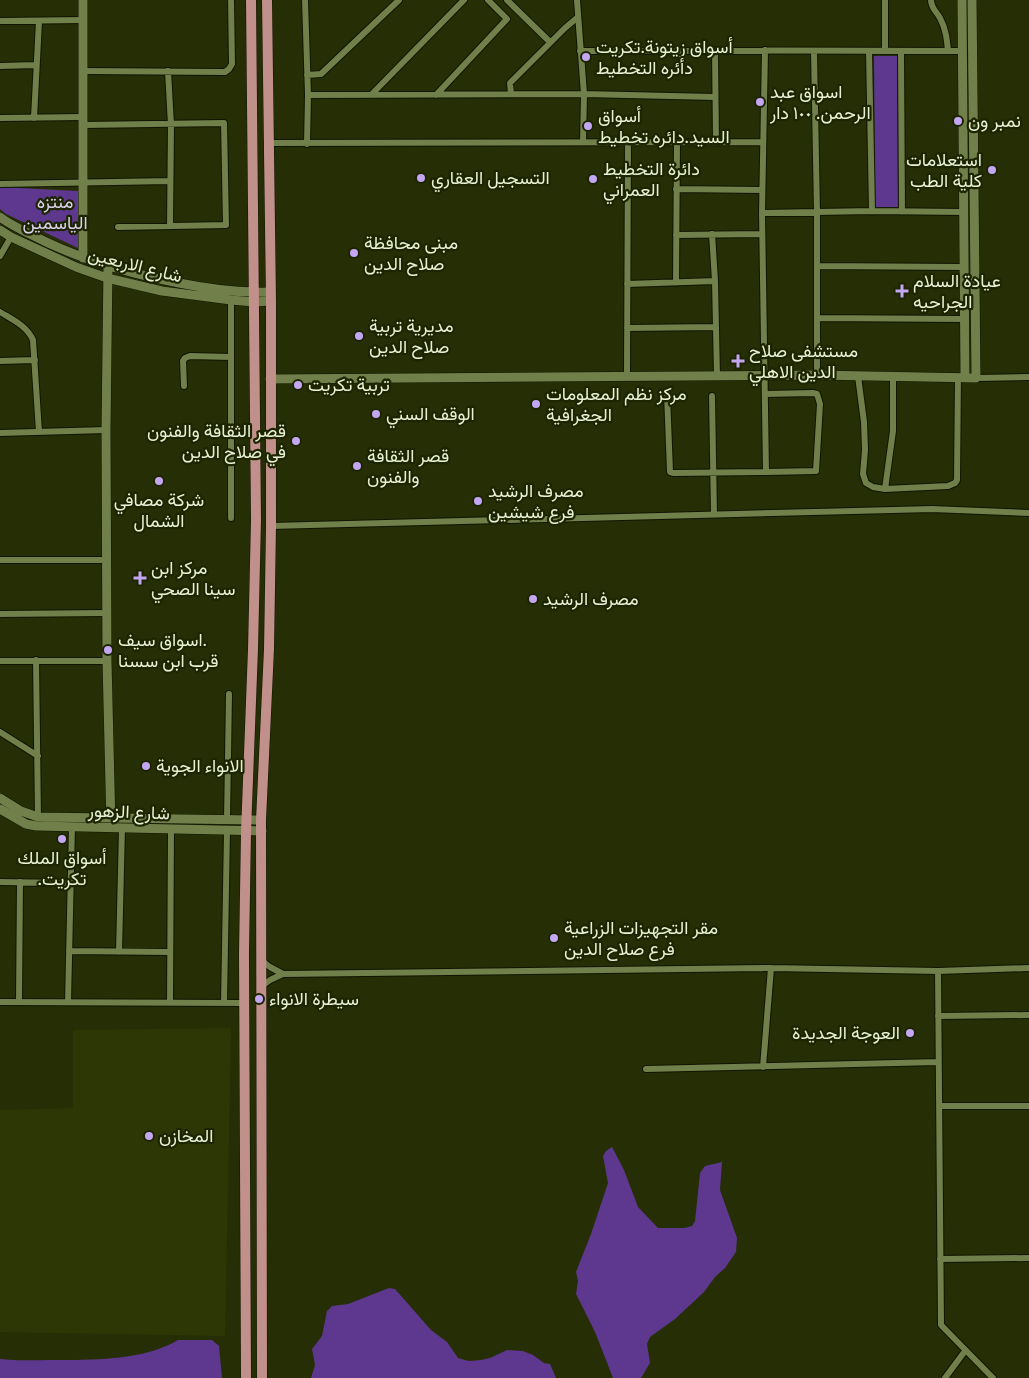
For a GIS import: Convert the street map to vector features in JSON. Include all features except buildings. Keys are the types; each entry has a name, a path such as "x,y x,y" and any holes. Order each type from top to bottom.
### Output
{"main road":[{"path":"246,1378 244,1003 246,832 256,520 251,0"},
{"path":"262,1378 261,820 269,649 271,526 267,0"},
{"path":"245,1077 261,1075"}],"street":[{"path":"83,0 83,258"},
{"path":"83,71 225,72 232,64 231,0"},
{"path":"305,0 308,95 307,144"},
{"path":"307,75 321,74 398,0"},
{"path":"371,95 464,0"},
{"path":"436,95 507,19 488,0"},
{"path":"507,0 550,42"},
{"path":"577,0 584,94 583,142"},
{"path":"885,0 885,51"},
{"path":"931,0 931,6 940,18 946,33 948,51"},
{"path":"858,376 864,422 865,450 863,474 866,483 874,488 885,489 948,486 955,483 964,319 962,0"},
{"path":"972,0 976,378"},
{"path":"511,94 510,83 550,42 578,17"},
{"path":"34,118 39,20"},
{"path":"0,21 83,20"},
{"path":"715,50 716,142"},
{"path":"764,50 762,234 766,472"},
{"path":"580,51 963,51"},
{"path":"869,51 872,210"},
{"path":"901,51 902,212"},
{"path":"814,52 817,212 817,375"},
{"path":"0,66 36,65"},
{"path":"168,71 170,226"},
{"path":"308,95 584,94 715,97"},
{"path":"0,118 170,125 224,123 226,224 118,227"},
{"path":"963,130 973,130"},
{"path":"627,376 628,142"},
{"path":"676,282 677,142"},
{"path":"268,143 763,142"},
{"path":"0,184 170,181"},
{"path":"676,189 762,190"},
{"path":"762,213 872,210 963,212"},
{"path":"0,217 54,247 108,266 140,275 254,298"},
{"name":"شارع الاربعين","path":"0,230 76,267 107,278 162,291 231,300 270,297"},
{"path":"712,234 717,376"},
{"path":"676,235 762,234"},
{"path":"0,256 11,237"},
{"path":"108,266 106,430 110,823"},
{"path":"817,266 964,267"},
{"path":"627,284 715,282"},
{"path":"231,300 231,518"},
{"path":"0,312 21,325 31,334 34,340 39,432"},
{"path":"817,318 964,319"},
{"path":"627,328 716,327"},
{"path":"184,386 184,358 190,356 231,357"},
{"path":"0,361 35,360"},
{"path":"270,379 817,375 961,378 1029,377"},
{"path":"885,489 892,431 893,376"},
{"path":"667,394 670,472 816,471 820,404 817,394 765,394"},
{"path":"712,396 714,514"},
{"path":"0,433 106,430"},
{"path":"271,526 932,509 1029,513"},
{"path":"0,560 107,560"},
{"path":"0,614 107,613"},
{"path":"36,660 38,817"},
{"path":"0,661 107,661"},
{"path":"227,820 230,694"},
{"path":"0,732 38,756"},
{"name":"شارع الزهور","path":"0,798 21,811 38,817 110,823 122,828 262,831"},
{"name":"شارع الزهور","path":"0,809 26,824 36,826 261,820"},
{"path":"68,1002 72,826"},
{"path":"119,952 122,828"},
{"path":"170,1002 171,829"},
{"path":"224,1003 227,831"},
{"path":"0,882 71,883"},
{"path":"19,1002 20,882"},
{"path":"69,950 170,952"},
{"path":"261,959 270,968 283,974"},
{"path":"763,1067 771,968"},
{"path":"261,987 283,974 771,968 938,971 1029,968"},
{"path":"938,971 941,1325 993,1378"},
{"path":"0,1002 244,1003"},
{"path":"938,1016 1029,1015"},
{"path":"646,1069 938,1062"},
{"path":"939,1106 1029,1106"},
{"path":"940,1259 1029,1258"},
{"path":"945,1378 965,1351"}],"shaded area":[{"path":"231,1028 225,1336 0,1332 0,1110 73,1108 73,1030"}],"green space":[{"path":"874,56 897,56 898,207 875,207"},
{"name":"منتزه الياسمين","path":"0,187 78,191 80,249 6,214 0,209"},
{"path":"612,1147 624,1170 638,1207 658,1228 684,1228 692,1226 695,1221 700,1173 705,1166 722,1162 720,1190 737,1238 736,1252 704,1292 675,1319 650,1337 647,1344 650,1363 641,1378 613,1378 595,1332 576,1294 578,1281 576,1272 608,1183 603,1156"},
{"path":"389,1288 395,1289 431,1330 447,1342 458,1358 469,1361 481,1360 507,1350 523,1351 544,1363 550,1364 556,1378 311,1378 315,1365 312,1349 322,1336 327,1311 332,1306 348,1304"},
{"path":"178,1340 212,1340 219,1346 222,1378 0,1378 0,1359 66,1360 116,1358 149,1352"}],"place":[{"name":"أسواق زيتونة.تكريت دأئره التخطيط","path":"586,57"},
{"name":"اسواق عبد الرحمن. ١٠٠ دار","path":"760,102"},
{"name":"نمبر ون","path":"958,121"},
{"name":"أسواق السيد.دائره تخطيط","path":"588,126"},
{"name":"استعلامات كلية الطب","path":"992,170"},
{"name":"التسجيل العقاري","path":"421,178"},
{"name":"دائرة التخطيط العمراني","path":"593,179"},
{"name":"مبنى محافظة صلاح الدين","path":"354,253"},
{"name":"عيادة السلام الجراحيه","path":"902,291"},
{"name":"مديرية تربية صلاح الدين","path":"359,336"},
{"name":"مستشفى صلاح الدين الاهلي","path":"738,361"},
{"name":"تربية تكريت","path":"298,385"},
{"name":"مركز نظم المعلومات الجغرافية","path":"536,404"},
{"name":"الوقف السني","path":"376,414"},
{"name":"قصر الثقافة والفنون في صلاح الدين","path":"296,441"},
{"name":"قصر الثقافة والفنون","path":"357,466"},
{"name":"شركة مصافي الشمال","path":"159,481"},
{"name":"مصرف الرشيد فرع شيشين","path":"478,501"},
{"name":"مركز ابن سينا الصحي","path":"140,578"},
{"name":"مصرف الرشيد","path":"533,599"},
{"name":"اسواق سيف. قرب ابن سسنا","path":"108,650"},
{"name":"الانواء الجوية","path":"146,766"},
{"name":"أسواق الملك .تكريت","path":"62,839"},
{"name":"مقر التجهيزات الزراعية فرع صلاح الدين","path":"554,938"},
{"name":"سيطرة الانواء","path":"259,999"},
{"name":"العوجة الجديدة","path":"910,1033"},
{"name":"المخازن","path":"149,1136"}]}
